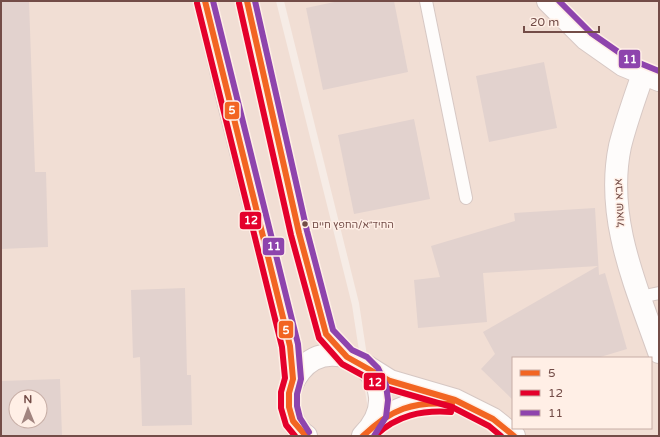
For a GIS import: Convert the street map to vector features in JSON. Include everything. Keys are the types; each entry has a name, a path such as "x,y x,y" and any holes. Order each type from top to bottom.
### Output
{"main road":[{"path":"205,1 226,96 290,346 293,379 289,393 289,407 293,421 303,435"},
{"path":"247,1 299,232 326,334 354,360 372,374 378,387 380,400 378,415 367,432"},
{"path":"548,1 586,39 623,65 651,77"},
{"name":"אבא שאול","path":"651,77 620,146 617,179 618,221 626,258 649,295 659,352"},
{"path":"293,379 303,367 316,359 332,355 354,360 390,381 455,400 493,419 514,436"},
{"path":"367,432 390,413 411,405 436,403 466,406"}],"lane":[{"path":"426,1 466,198"}],"shaded area":[{"path":"1,1 276,1 352,305 372,436 1,436"},
{"path":"284,1 659,1 659,436 379,436 359,303"}],"building":[{"path":"1,1 29,1 35,172 46,172 48,247 1,249"},
{"path":"339,1 394,1 408,72 323,90 306,8"},
{"path":"544,62 557,128 489,142 476,76"},
{"path":"414,119 430,199 354,214 338,135"},
{"path":"595,208 599,275 605,273 627,349 600,357 512,357 512,399 481,369 495,354 483,332 598,266 483,273 487,322 418,328 414,280 440,277 431,246 515,221 514,213"},
{"path":"185,288 187,375 191,375 192,425 142,426 140,357 133,358 131,290"},
{"path":"60,379 62,436 1,436 1,381"}],"transit line":[{"name":"5","path":"205,1 290,346 293,379 289,393 289,407 293,421 306,436"},
{"name":"11","path":"213,1 298,344 301,379 297,394 297,406 300,418 309,432"},
{"name":"5","path":"247,1 299,233 326,334 347,357 390,381 455,400 493,419 514,436"},
{"name":"11","path":"255,1 307,231 333,330 352,350 367,357 378,368 386,385 388,400 386,417 374,436"},
{"name":"11","path":"559,1 591,33 627,58 659,71"},
{"name":"12","path":"197,3 282,347 285,378 281,392 281,408 286,425 295,436"},
{"name":"12","path":"239,3 291,235 319,338 342,364 386,388 452,407 489,426 501,436"},
{"name":"5","path":"363,436 383,419 403,409 426,404 452,404"},
{"name":"12","path":"375,436 392,423 410,415 430,412 451,412"}],"place":[{"name":"החיד״א/החפץ חיים","path":"305,224"}]}
